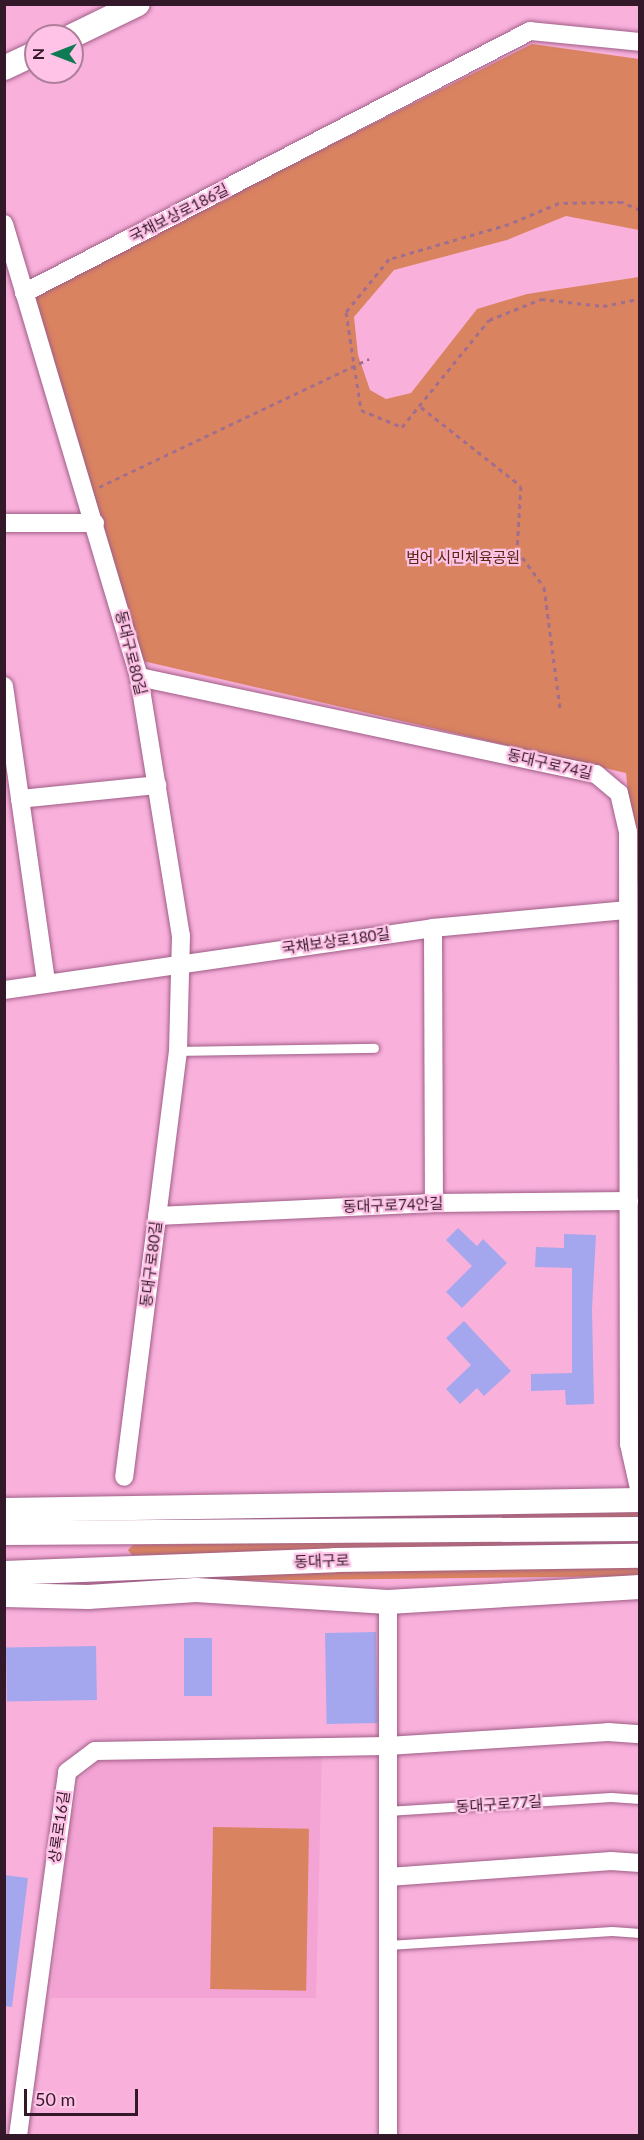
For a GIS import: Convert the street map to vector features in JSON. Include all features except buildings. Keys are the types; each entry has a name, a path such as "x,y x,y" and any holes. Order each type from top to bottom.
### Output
{"main road":[{"path":"84,30 138,4"},
{"path":"6,65 24,58"},
{"path":"4,1510 639,1500"},
{"name":"동대구로","path":"4,1533 639,1528"},
{"name":"동대구로","path":"4,1573 334,1560 639,1556"},
{"path":"4,1595 88,1597 196,1590 388,1602 639,1587"}],"street":[{"name":"국채보상로186길","path":"24,293 530,32 639,42"},
{"path":"4,224 95,524 4,523"},
{"name":"동대구로80길","path":"95,524 139,677 183,963 178,1051 124,1477"},
{"name":"동대구로74길","path":"139,677 596,774 619,793 625,807 627,910 629,1444 639,1493"},
{"path":"4,686 46,981"},
{"path":"20,799 157,785"},
{"name":"국채보상로180길","path":"4,990 46,981 434,928 627,910"},
{"path":"434,928 434,1203"},
{"name":"동대구로74안길","path":"158,1216 434,1203 629,1201"},
{"path":"388,1602 388,2136"},
{"path":"387,1746 608,1732 639,1734"},
{"name":"상록로16길","path":"18,2136 67,1772 95,1751 387,1746"},
{"path":"388,1877 611,1861 639,1863"}],"lane":[{"path":"178,1051 374,1048"},
{"name":"동대구로77길","path":"387,1810 611,1797 639,1799"},
{"path":"388,1945 612,1931 639,1933"}],"path":[{"path":"639,210 622,202 559,203 509,224 389,259 346,312 351,367 361,410 402,427 421,407 447,368 489,320 541,299 603,306 639,299"},
{"path":"86,493 369,358"},
{"path":"421,407 520,486 517,550 544,587 560,708"}],"shaded area":[{"path":"322,1751 316,1998 51,1998 68,1836 80,1779 99,1761"}],"green space":[{"name":"범어 시민체육공원","path":"532,44 639,59 639,230 566,216 507,240 394,270 354,317 358,355 370,390 386,399 411,393 477,309 527,294 639,277 639,898 626,773 143,661 34,294"},
{"path":"640,1512 639,1523 133,1524 138,1519"},
{"path":"640,1538 639,1549 132,1555 128,1550 133,1545"},
{"path":"640,1565 639,1576 138,1582 135,1577 139,1572"},
{"path":"213,1827 309,1829 306,1991 210,1989"}]}
